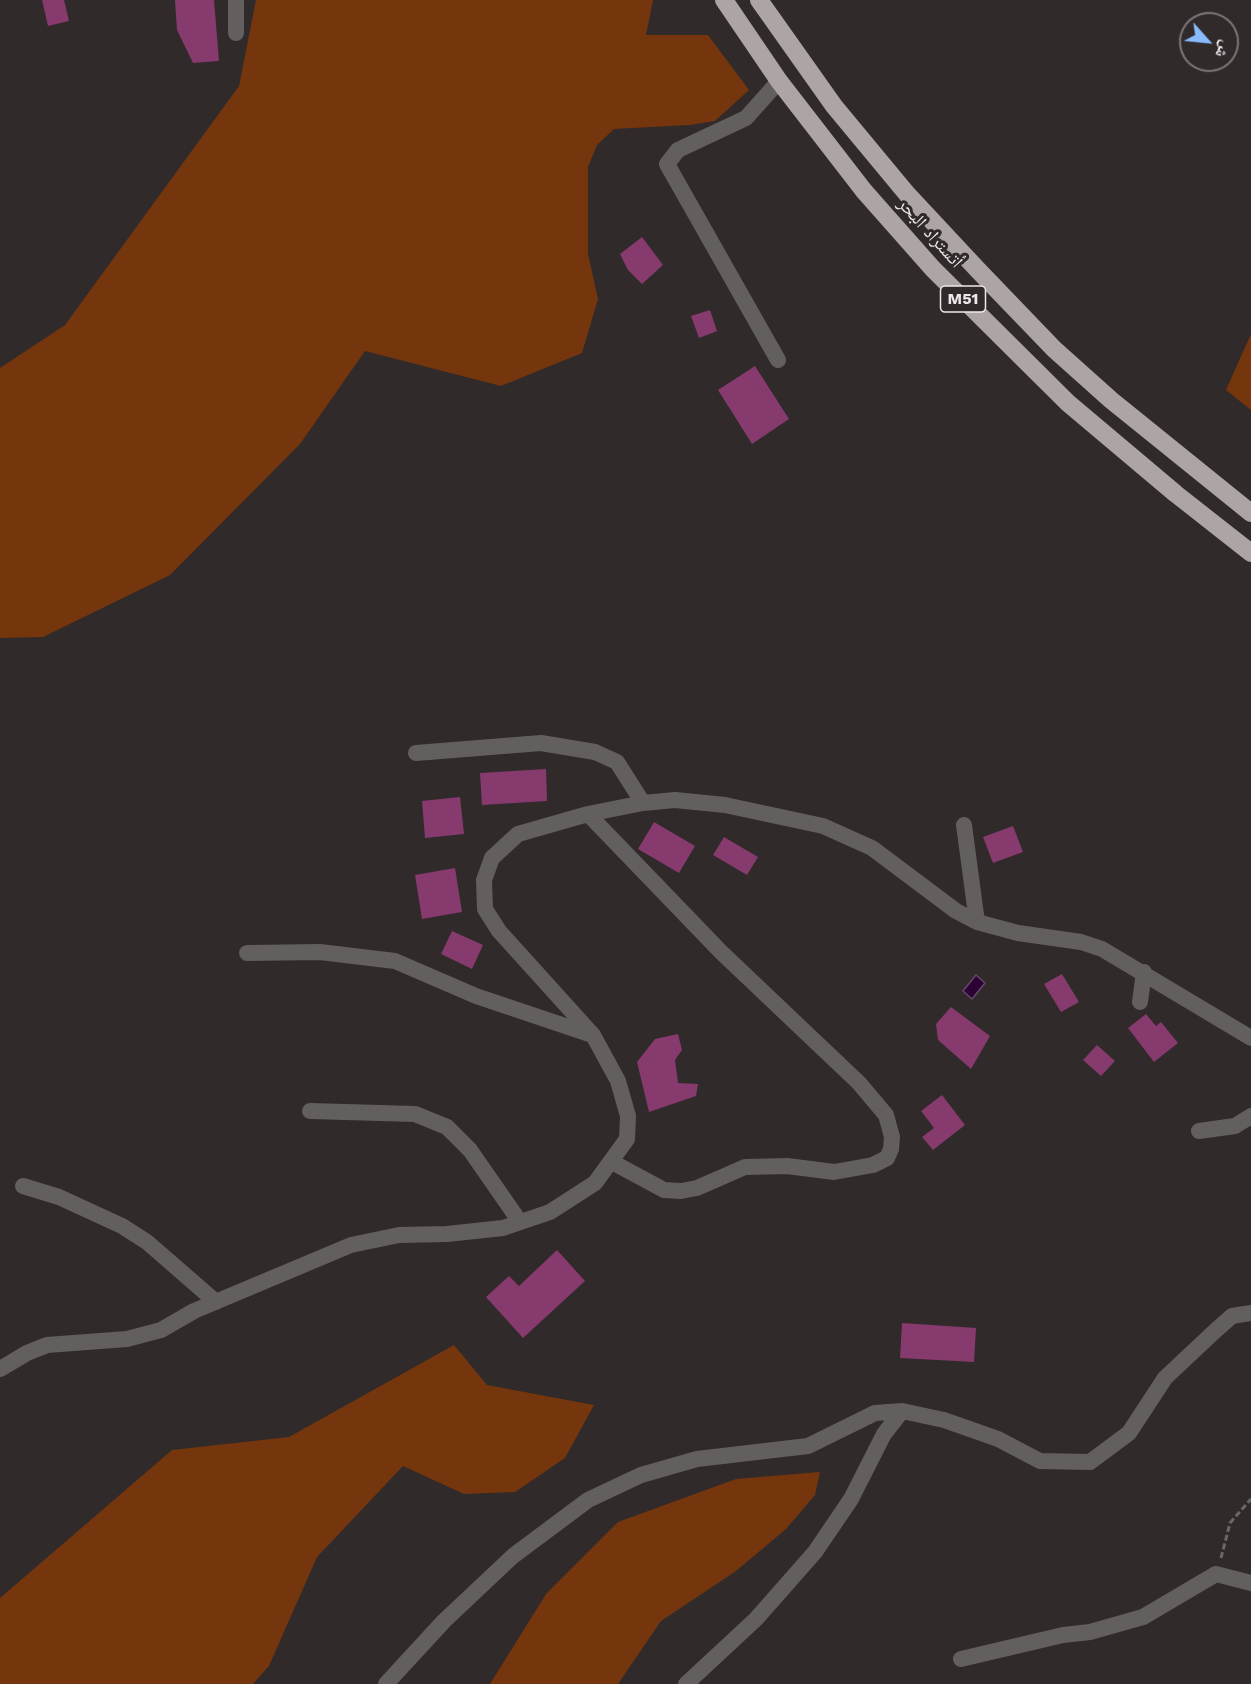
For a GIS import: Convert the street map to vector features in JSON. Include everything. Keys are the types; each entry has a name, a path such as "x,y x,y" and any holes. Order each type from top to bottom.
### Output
{"highway":[{"name":"أتستراد البحر","path":"724,0 779,81 864,191 933,269 1068,403 1176,494 1251,553"},
{"name":"أتستراد البحر","path":"759,0 834,106 907,194 977,269 1054,349 1095,386 1251,513"}],"street":[{"path":"236,0 236,33"},
{"path":"778,360 667,164 678,150 746,118 779,81"},
{"path":"416,753 541,743 595,752 617,762 643,803"},
{"path":"0,1369 47,1345 127,1339 161,1329 194,1311 351,1245 399,1235 447,1234 503,1228 550,1212 595,1183 627,1139 628,1116 618,1081 593,1035 499,931 484,909 484,880 492,858 509,842 518,834 588,814 643,803 675,801 725,805 823,826 872,848 956,910 977,922 1018,933 1080,942 1102,949 1251,1038"},
{"path":"588,814 721,952 859,1083 886,1115 892,1137 891,1149 887,1158 873,1165 834,1172 787,1166 746,1167 697,1188 681,1191 664,1190 612,1162"},
{"path":"964,825 977,922"},
{"path":"247,953 320,952 395,961 476,996 593,1035"},
{"path":"1140,1002 1144,972"},
{"path":"310,1111 415,1114 447,1127 470,1150 520,1222"},
{"path":"1199,1131 1235,1126 1251,1116"},
{"path":"23,1186 59,1197 122,1226 147,1242 216,1302"},
{"path":"386,1684 444,1621 513,1556 588,1500 641,1475 686,1462 808,1446 875,1413 902,1412 944,1420 998,1439 1040,1461 1090,1462 1129,1433 1165,1378 1215,1331 1232,1316 1251,1313"},
{"path":"686,1684 756,1619 815,1552 851,1499 884,1434 902,1412"},
{"path":"961,1659 1063,1635 1090,1632 1143,1617 1216,1575 1251,1583"}],"path":[{"path":"1216,1575 1230,1523 1251,1499"}],"shaded area":[{"path":"256,0 653,0 646,35 708,35 749,90 715,121 689,125 614,129 597,145 588,167 588,254 598,299 582,353 501,386 365,351 300,444 170,575 43,637 0,638 0,368 65,325 239,86"},
{"path":"1251,334 1251,410 1226,390"},
{"path":"976,975 985,983 972,999 963,991"},
{"path":"454,1345 487,1385 594,1405 565,1458 515,1492 464,1494 403,1466 317,1557 269,1666 253,1684 0,1684 0,1598 172,1450 289,1437"},
{"path":"820,1472 815,1495 786,1529 736,1571 661,1621 618,1684 490,1684 546,1594 618,1522 736,1479"}],"building":[{"path":"42,0 64,0 69,21 48,26"},
{"path":"175,0 214,0 219,61 193,63 177,30"},
{"path":"642,237 663,265 642,284 628,270 620,254"},
{"path":"710,310 717,331 699,338 691,316"},
{"path":"755,366 789,419 752,444 718,390"},
{"path":"546,769 547,801 482,805 480,773"},
{"path":"460,797 464,834 425,838 422,801"},
{"path":"654,822 695,846 679,873 638,849"},
{"path":"1013,826 1023,852 993,863 983,837"},
{"path":"724,837 758,857 747,875 713,855"},
{"path":"455,868 462,912 422,919 415,875"},
{"path":"452,931 483,945 472,969 441,954"},
{"path":"1062,974 1079,1002 1061,1012 1044,984"},
{"path":"951,1007 990,1036 971,1069 938,1040 936,1024"},
{"path":"1146,1014 1156,1026 1161,1022 1178,1043 1154,1062 1128,1028"},
{"path":"678,1034 682,1050 675,1060 678,1083 698,1084 696,1096 649,1112 637,1062 655,1039"},
{"path":"1097,1045 1115,1061 1101,1076 1083,1060"},
{"path":"942,1095 965,1125 933,1150 922,1137 934,1128 921,1111"},
{"path":"557,1250 585,1281 523,1338 486,1297 509,1276 519,1286"},
{"path":"902,1323 976,1328 974,1362 900,1358"}]}
